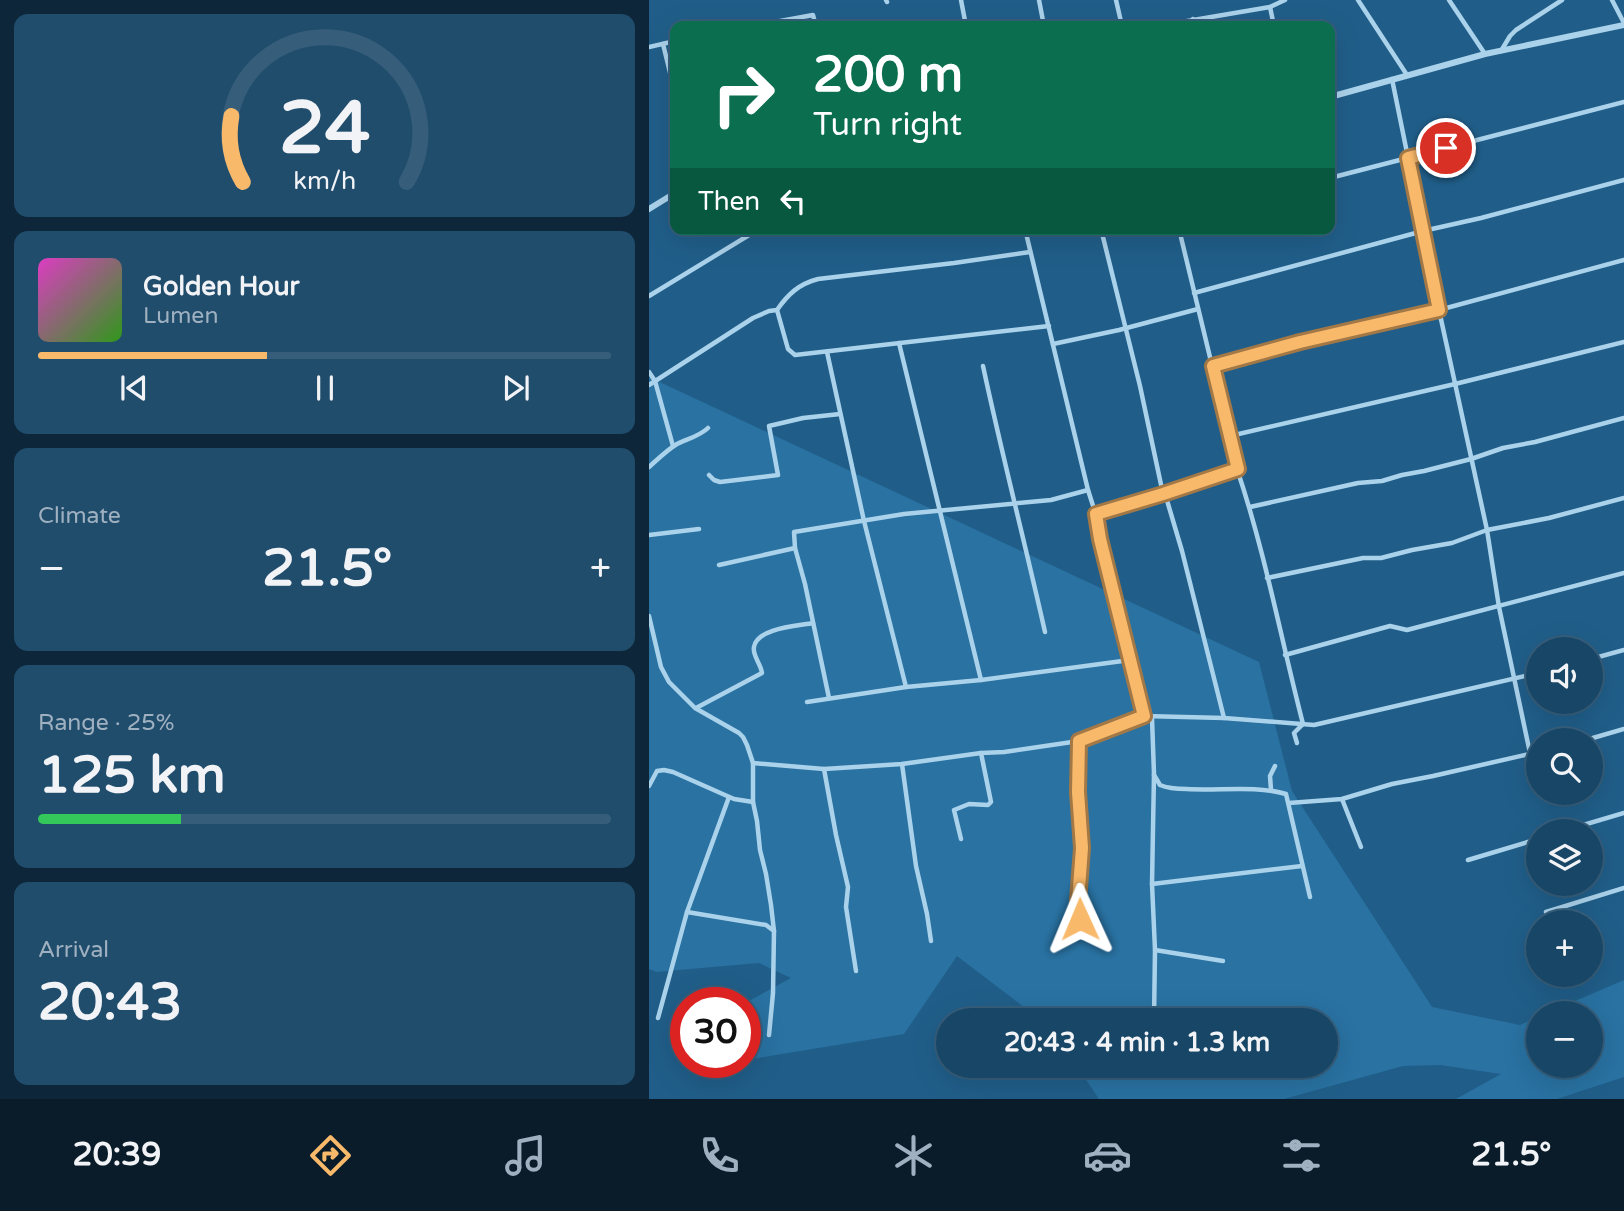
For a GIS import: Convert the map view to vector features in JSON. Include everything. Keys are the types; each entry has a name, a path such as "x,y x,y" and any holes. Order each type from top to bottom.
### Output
{"street":[{"path":"961,0 965,21"},
{"path":"1039,0 1043,21"},
{"path":"1116,0 1121,21"},
{"path":"1183,21 1270,7 1285,0"},
{"path":"1358,0 1407,75"},
{"path":"1449,0 1485,54"},
{"path":"1500,52 1510,36 1562,0"},
{"path":"1335,96 1485,54 1624,24 1612,0"},
{"path":"1270,7 1273,21"},
{"path":"780,21 813,15 815,21"},
{"path":"649,47 670,42"},
{"path":"663,44 670,73"},
{"path":"1392,79 1487,530 1499,607 1526,734"},
{"path":"1335,177 1624,102"},
{"path":"1194,293 1624,180"},
{"path":"649,209 670,196"},
{"path":"649,296 749,235"},
{"path":"1026,235 1144,716"},
{"path":"1102,235 1140,386 1163,494 1182,551 1224,718"},
{"path":"1180,235 1303,723"},
{"path":"649,385 753,318 777,310 790,293 806,282 1030,252"},
{"path":"1213,366 1300,342 1439,310 1624,260"},
{"path":"1053,344 1125,329 1199,309"},
{"path":"777,310 788,349 795,355 1049,326"},
{"path":"1230,436 1624,342"},
{"path":"899,344 981,680"},
{"path":"827,352 864,521 906,687"},
{"path":"983,366 1045,632"},
{"path":"649,372 655,381 673,446"},
{"path":"709,475 720,482 778,475 769,426 803,418 840,414"},
{"path":"1250,507 1358,483 1382,481 1624,418"},
{"path":"649,467 673,446 703,433 708,428"},
{"path":"1096,514 1238,469"},
{"path":"829,698 795,548 794,533 905,514 1051,500 1088,491"},
{"path":"1267,578 1452,543 1487,530 1624,498"},
{"path":"649,535 699,529"},
{"path":"719,565 795,548"},
{"path":"1285,656 1390,626 1407,629 1624,573"},
{"path":"649,616 664,675 695,708 743,737 753,763 753,802 774,931 769,1035"},
{"path":"695,708 762,673 753,649 757,640 768,632 813,623"},
{"path":"1603,656 1624,650"},
{"path":"807,702 906,687 1130,660"},
{"path":"753,763 824,769 902,764 1004,752 1079,741 1144,716 1314,724 1526,677"},
{"path":"1152,718 1154,1008"},
{"path":"1297,743 1294,733 1303,723"},
{"path":"1603,735 1624,729"},
{"path":"1079,741 1078,792 1082,848 1078,901 1082,938"},
{"path":"961,839 954,810 969,804 988,805 991,802 981,753"},
{"path":"1289,803 1342,799 1392,784 1526,754"},
{"path":"902,764 916,866 931,941"},
{"path":"1271,790 1270,776 1275,766"},
{"path":"824,769 848,887 846,907 856,971"},
{"path":"649,786 657,771 664,770 729,797 753,802"},
{"path":"1154,774 1160,785 1167,788 1271,790 1286,794 1310,897"},
{"path":"658,1018 687,912 729,797"},
{"path":"1342,799 1361,847"},
{"path":"1603,819 1624,813"},
{"path":"1468,860 1526,843"},
{"path":"1152,884 1302,866"},
{"path":"1552,910 1624,888"},
{"path":"687,912 766,925 774,931"},
{"path":"1155,950 1223,961"}],"shaded area":[{"path":"649,377 1259,662 1292,791 1432,1007 1520,1025 1526,1022 1526,1078 1603,1078 1603,1001 1575,1001 1624,980 1624,1077 1557,1099 1456,1099 1501,1074 1440,1065 1403,1066 1284,1099 1099,1099 1085,1078 1338,1078 1338,1008 1025,1008 957,956 904,1034 761,1057 761,994 791,978 759,963 657,972 649,969"}],"route":[{"path":"1080,919 1078,901 1082,848 1078,792 1079,741 1144,716 1096,514 1238,469 1213,366 1300,342 1439,310 1408,158 1446,148"}]}
